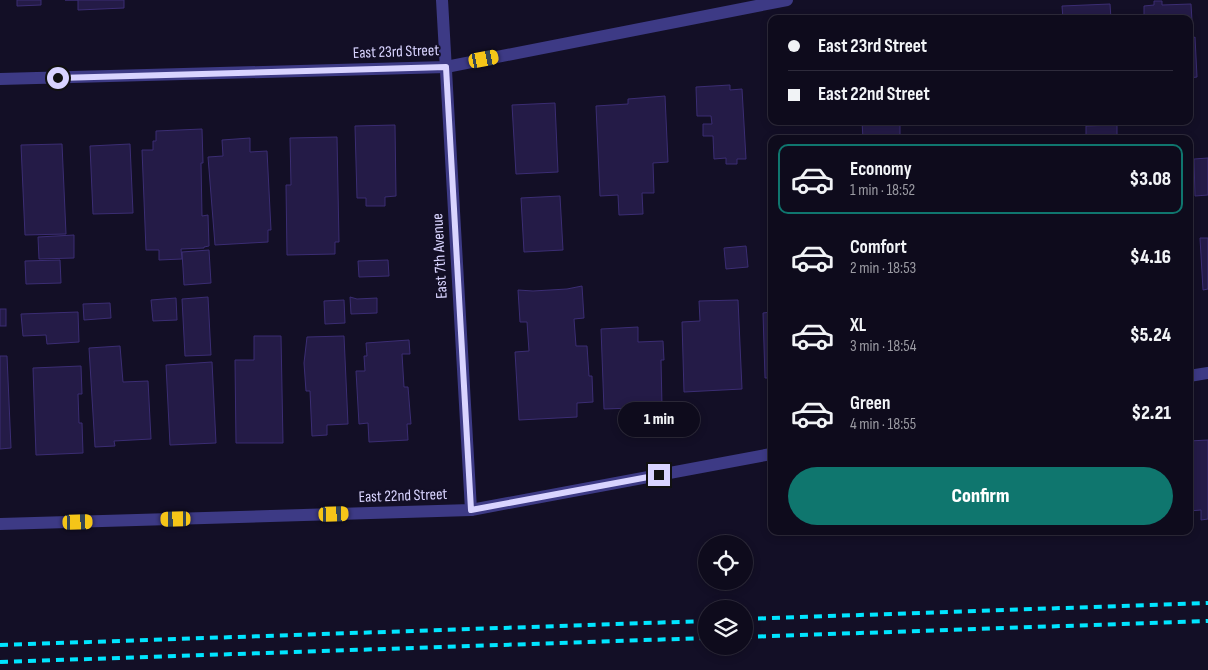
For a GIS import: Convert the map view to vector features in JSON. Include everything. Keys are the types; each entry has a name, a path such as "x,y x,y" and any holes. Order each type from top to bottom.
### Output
{"street":[{"name":"East 7th Avenue","path":"442,0 471,510"},
{"name":"East 23rd Street","path":"0,79 446,67 787,0"},
{"path":"1193,375 1208,373"},
{"name":"East 22nd Street","path":"0,524 471,510 768,455"}],"building":[{"path":"17,0 41,0 41,5 17,6"},
{"path":"78,0 124,0 124,8 78,10"},
{"path":"1154,1 1162,1 1162,5 1191,4 1192,15 1144,15 1144,6 1154,5"},
{"path":"1110,4 1111,15 1063,15 1062,6"},
{"path":"1195,37 1197,77 1193,78 1193,38"},
{"path":"730,85 730,90 742,89 746,159 737,159 737,164 726,164 726,158 714,159 713,136 703,136 703,124 712,124 711,116 697,116 696,87"},
{"path":"665,96 668,162 653,163 654,193 642,193 643,214 619,215 618,195 600,196 596,106 628,104 628,99"},
{"path":"555,103 558,172 516,174 512,105"},
{"path":"395,125 396,196 385,197 385,206 366,206 366,198 357,198 355,126"},
{"path":"862,125 900,125 900,135 863,135"},
{"path":"1117,125 1117,135 1086,135 1086,126"},
{"path":"202,129 202,216 208,215 209,246 181,249 182,259 159,260 159,250 146,250 142,150 153,150 153,141 156,141 156,131"},
{"path":"337,137 339,242 335,242 335,254 287,255 286,185 291,185 290,138"},
{"path":"250,138 250,152 267,151 271,230 268,230 268,242 215,245 208,157 223,156 222,140"},
{"path":"62,144 66,234 25,235 21,145"},
{"path":"130,144 133,213 93,214 90,146"},
{"path":"1208,158 1208,195 1195,196 1194,159"},
{"path":"560,196 563,250 524,252 521,198"},
{"path":"74,235 74,258 39,259 38,237"},
{"path":"1200,238 1208,238 1208,289 1203,290"},
{"path":"746,246 748,267 726,269 724,248"},
{"path":"209,250 211,283 184,285 182,252"},
{"path":"60,260 61,283 26,284 25,261"},
{"path":"388,260 389,276 359,277 358,261"},
{"path":"582,286 584,318 574,319 576,346 587,346 589,376 592,376 593,402 577,403 577,417 519,420 515,352 529,351 527,322 520,322 518,290 567,289"},
{"path":"208,297 211,355 185,356 182,299"},
{"path":"350,297 357,299 377,298 377,313 351,314"},
{"path":"176,298 177,320 153,321 151,300"},
{"path":"344,300 345,323 325,324 324,301"},
{"path":"738,300 742,389 684,392 682,322 700,321 699,301"},
{"path":"110,303 111,318 84,320 83,304"},
{"path":"0,309 6,309 6,326 0,326"},
{"path":"78,312 79,342 47,344 46,335 23,336 21,314"},
{"path":"768,312 768,378 765,378 763,313"},
{"path":"638,327 638,342 663,341 664,360 661,360 662,407 604,409 601,329"},
{"path":"254,336 281,336 283,443 236,443 235,360 254,360"},
{"path":"344,336 348,424 327,425 327,435 312,436 310,391 306,391 304,363 307,337"},
{"path":"409,340 410,354 402,354 404,387 408,387 411,424 407,424 408,440 369,442 368,423 359,424 356,371 365,371 364,356 367,356 366,343"},
{"path":"120,346 123,382 148,381 151,439 114,441 115,446 95,447 89,348"},
{"path":"0,356 7,356 11,448 0,449"},
{"path":"212,362 216,443 170,445 166,365"},
{"path":"81,366 82,394 78,394 79,423 82,423 83,453 36,455 33,368"},
{"path":"1208,440 1208,519 1201,520 1201,510 1193,511 1193,441"}],"railway":[{"path":"753,619 1208,603"},
{"path":"0,645 698,621"},
{"path":"753,637 1208,621"},
{"path":"0,662 698,638"}],"route":[{"path":"58,78 446,67 471,510 659,475"}]}
